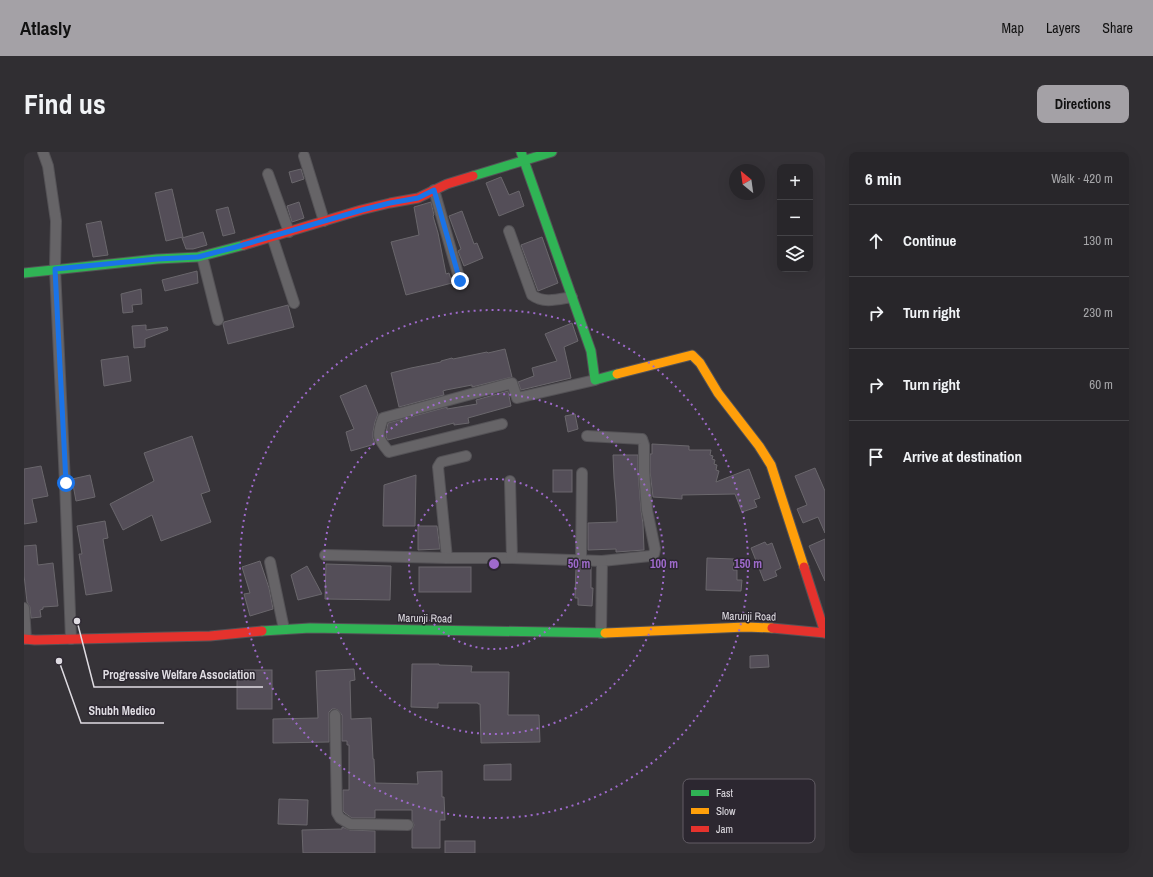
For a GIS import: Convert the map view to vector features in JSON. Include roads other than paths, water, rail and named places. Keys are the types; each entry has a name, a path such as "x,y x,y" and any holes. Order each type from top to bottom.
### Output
{"street":[{"path":"43,152 48,166 56,221 55,269 66,483 71,639"},
{"path":"24,273 157,259 202,256 390,203 418,198 447,184 523,156 552,152"},
{"path":"304,156 324,221"},
{"path":"523,156 591,351 595,380"},
{"path":"268,174 289,232"},
{"path":"434,190 460,281"},
{"path":"509,231 532,296 537,299 546,300 572,297"},
{"path":"272,236 294,304"},
{"path":"202,256 218,320"},
{"path":"502,424 389,452 382,445 378,433 383,418 512,383 517,398 692,355 699,360 718,392 771,465 825,633"},
{"path":"325,556 512,558 602,561 650,556 654,554 655,549 647,510 644,445 642,439 587,436"},
{"path":"447,558 438,468 441,462 466,456"},
{"path":"581,561 582,472"},
{"path":"510,481 512,558"},
{"path":"601,633 602,561"},
{"path":"270,562 284,630"},
{"path":"24,608 25,639"},
{"name":"Marunji Road","path":"25,639 210,636 310,628 601,633 746,627 825,633"},
{"path":"335,715 337,813 340,818 350,824 408,825"}],"place":[{"name":"Progressive Welfare Association","path":"77,621"},
{"name":"Shubh Medico","path":"59,661"}]}
